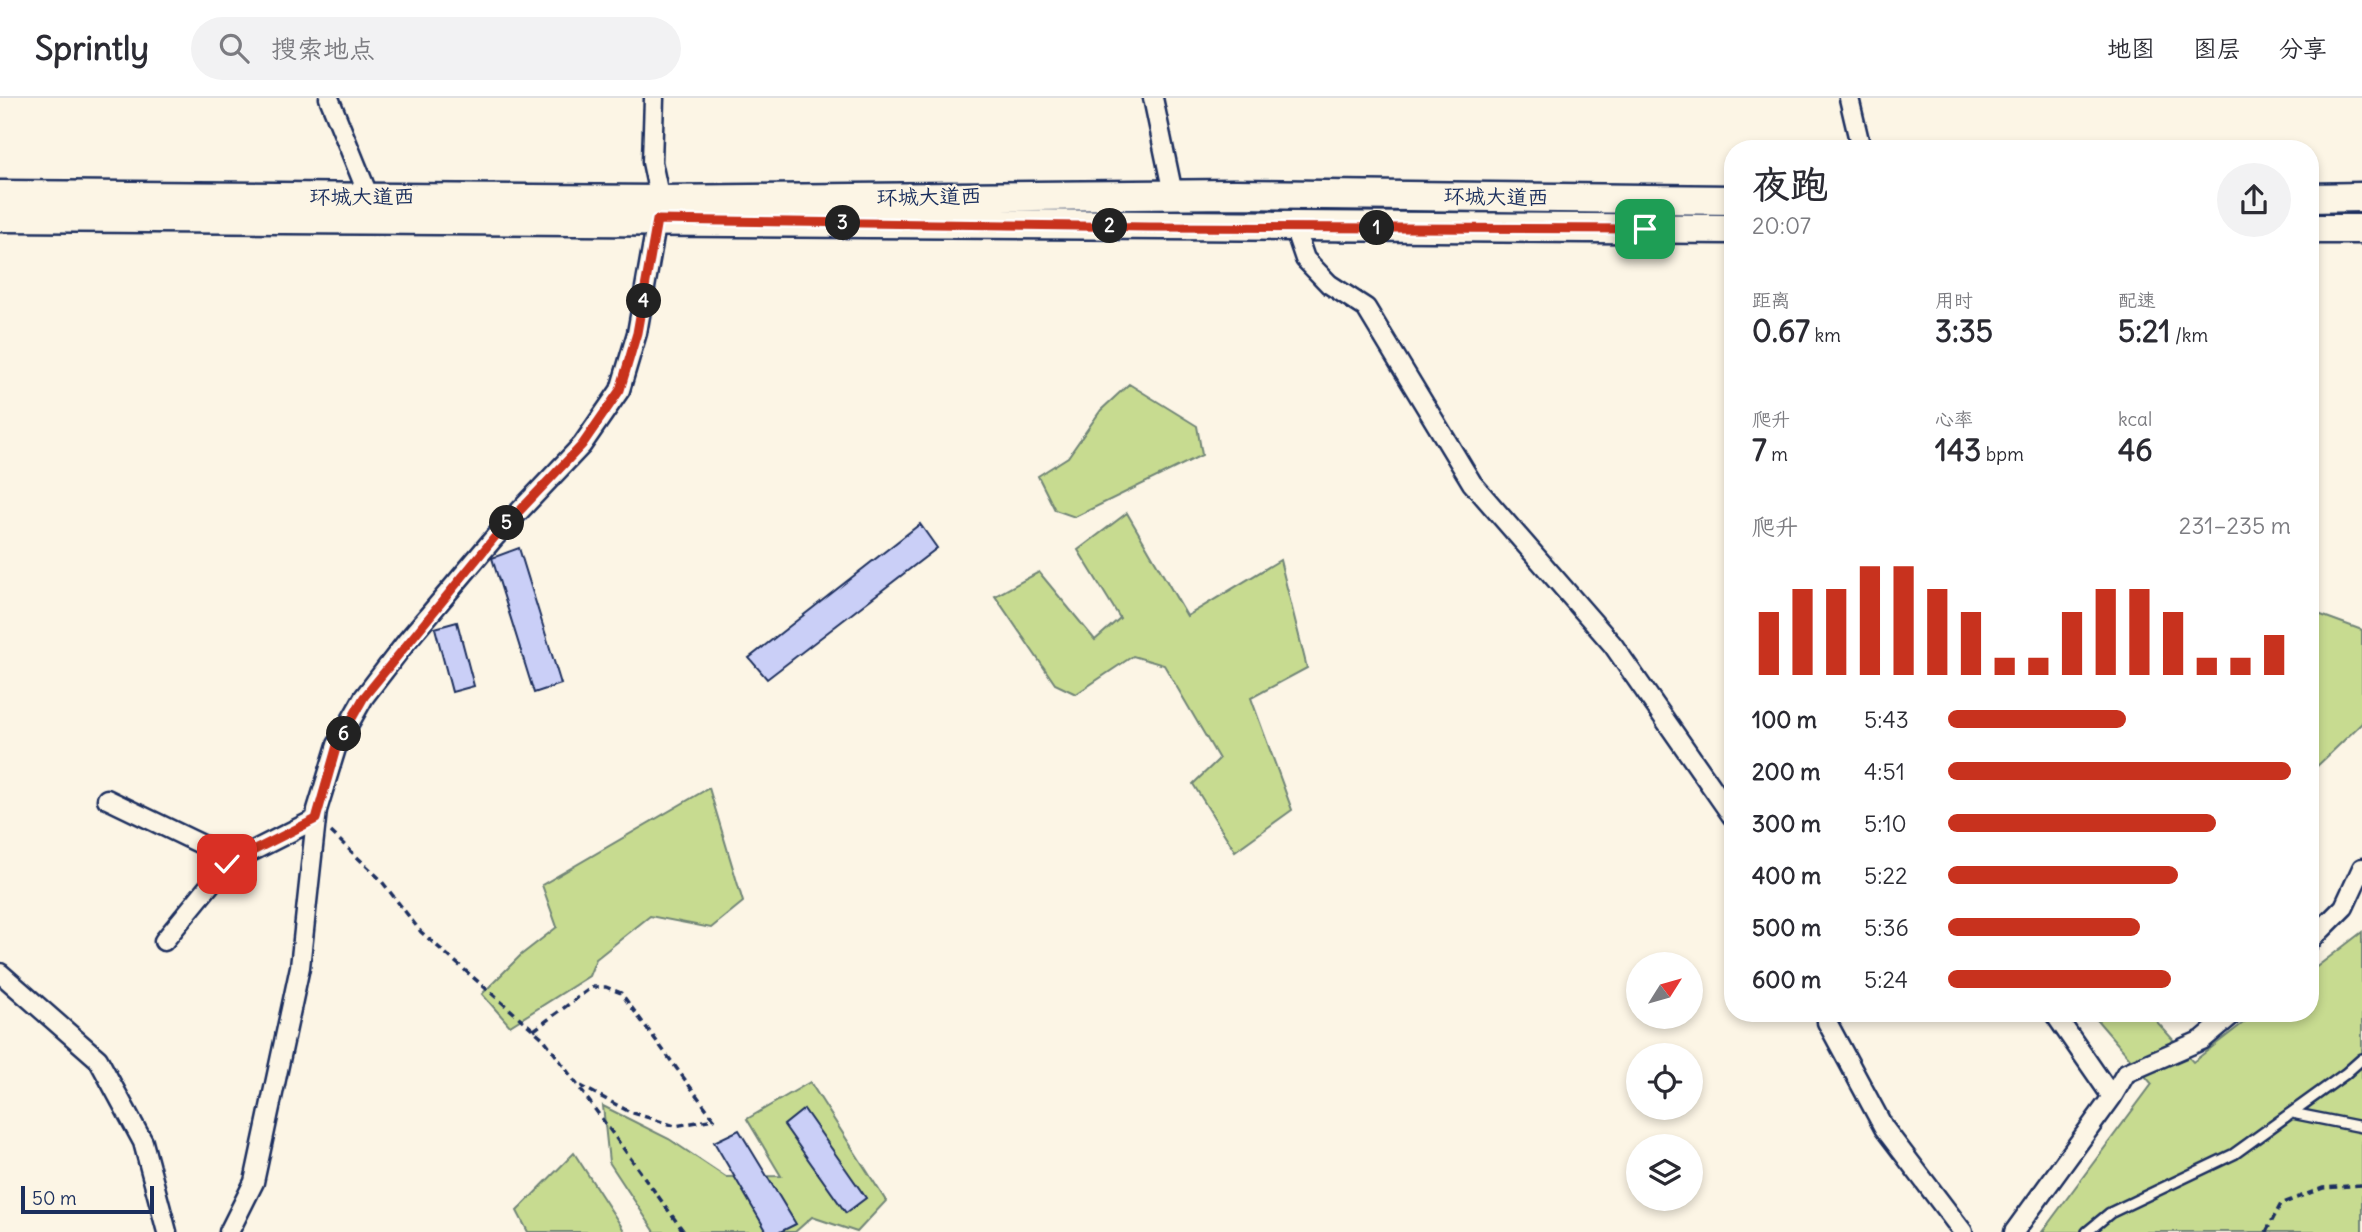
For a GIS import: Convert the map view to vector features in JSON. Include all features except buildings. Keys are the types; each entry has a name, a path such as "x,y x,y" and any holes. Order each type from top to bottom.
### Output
{"main road":[{"name":"环城大道西","path":"0,195 369,208 659,210 1294,227 1724,229"},
{"name":"环城大道西","path":"659,210 1177,195 1724,200"},
{"path":"2319,198 2362,197"},
{"name":"环城大道西","path":"0,217 369,208"},
{"path":"2319,229 2362,229"}],"street":[{"path":"329,98 369,208"},
{"path":"229,1232 254,1182 282,1057 300,967 316,819 337,745 364,697 494,538 582,445 620,390 637,333 659,210 652,162 654,98"},
{"path":"1153,98 1171,184 1177,195"},
{"path":"1849,98 1859,140"},
{"path":"1294,227 1305,259 1329,284 1366,308 1472,483 1614,645 1724,804"},
{"path":"107,799 234,860"},
{"path":"164,941 227,864 316,819"},
{"path":"2319,933 2344,907 2362,868"},
{"path":"0,973 98,1059 143,1142 167,1232"},
{"path":"1827,1022 1884,1128 1963,1232"},
{"path":"2060,1022 2112,1097"},
{"path":"2014,1232 2112,1097 2126,1073 2202,1040 2223,1022"}],"lane":[{"path":"2088,1232 2110,1213 2234,1154 2362,1059"},
{"path":"2292,1113 2362,1127"}],"path":[{"path":"316,819 380,879 421,932 534,1030 578,1084 684,1232"},
{"path":"534,1030 592,987 606,987 621,993 714,1119 675,1126 630,1112 578,1084"},
{"path":"2266,1232 2281,1204 2323,1188 2362,1185"}],"green space":[{"path":"1129,384 1197,426 1202,455 1075,517 1055,510 1038,476 1068,457 1101,410"},
{"path":"1127,513 1187,616 1280,560 1307,668 1251,698 1292,810 1235,851 1193,784 1219,759 1164,665 1133,656 1076,694 1055,684 995,596 1039,572 1095,640 1120,618 1078,550"},
{"path":"2319,614 2362,630 2362,723 2319,764"},
{"path":"709,788 743,902 711,928 650,916 596,959 589,976 510,1026 482,994 521,955 557,927 542,885"},
{"path":"2362,932 2362,1232 2042,1232 2152,1084 2099,1022 2157,1022 2193,1062 2244,1022 2319,1022 2319,965"},
{"path":"810,1082 886,1201 857,1232 812,1217 795,1232 655,1232 609,1162 603,1106 669,1139 726,1177 781,1176 747,1119"},
{"path":"574,1153 625,1232 528,1232 517,1211"}],"route":[{"path":"227,864 316,819 337,745 364,697 407,641 494,538 582,445 620,390 637,333 651,267 657,220 1148,227 1645,229"}]}
